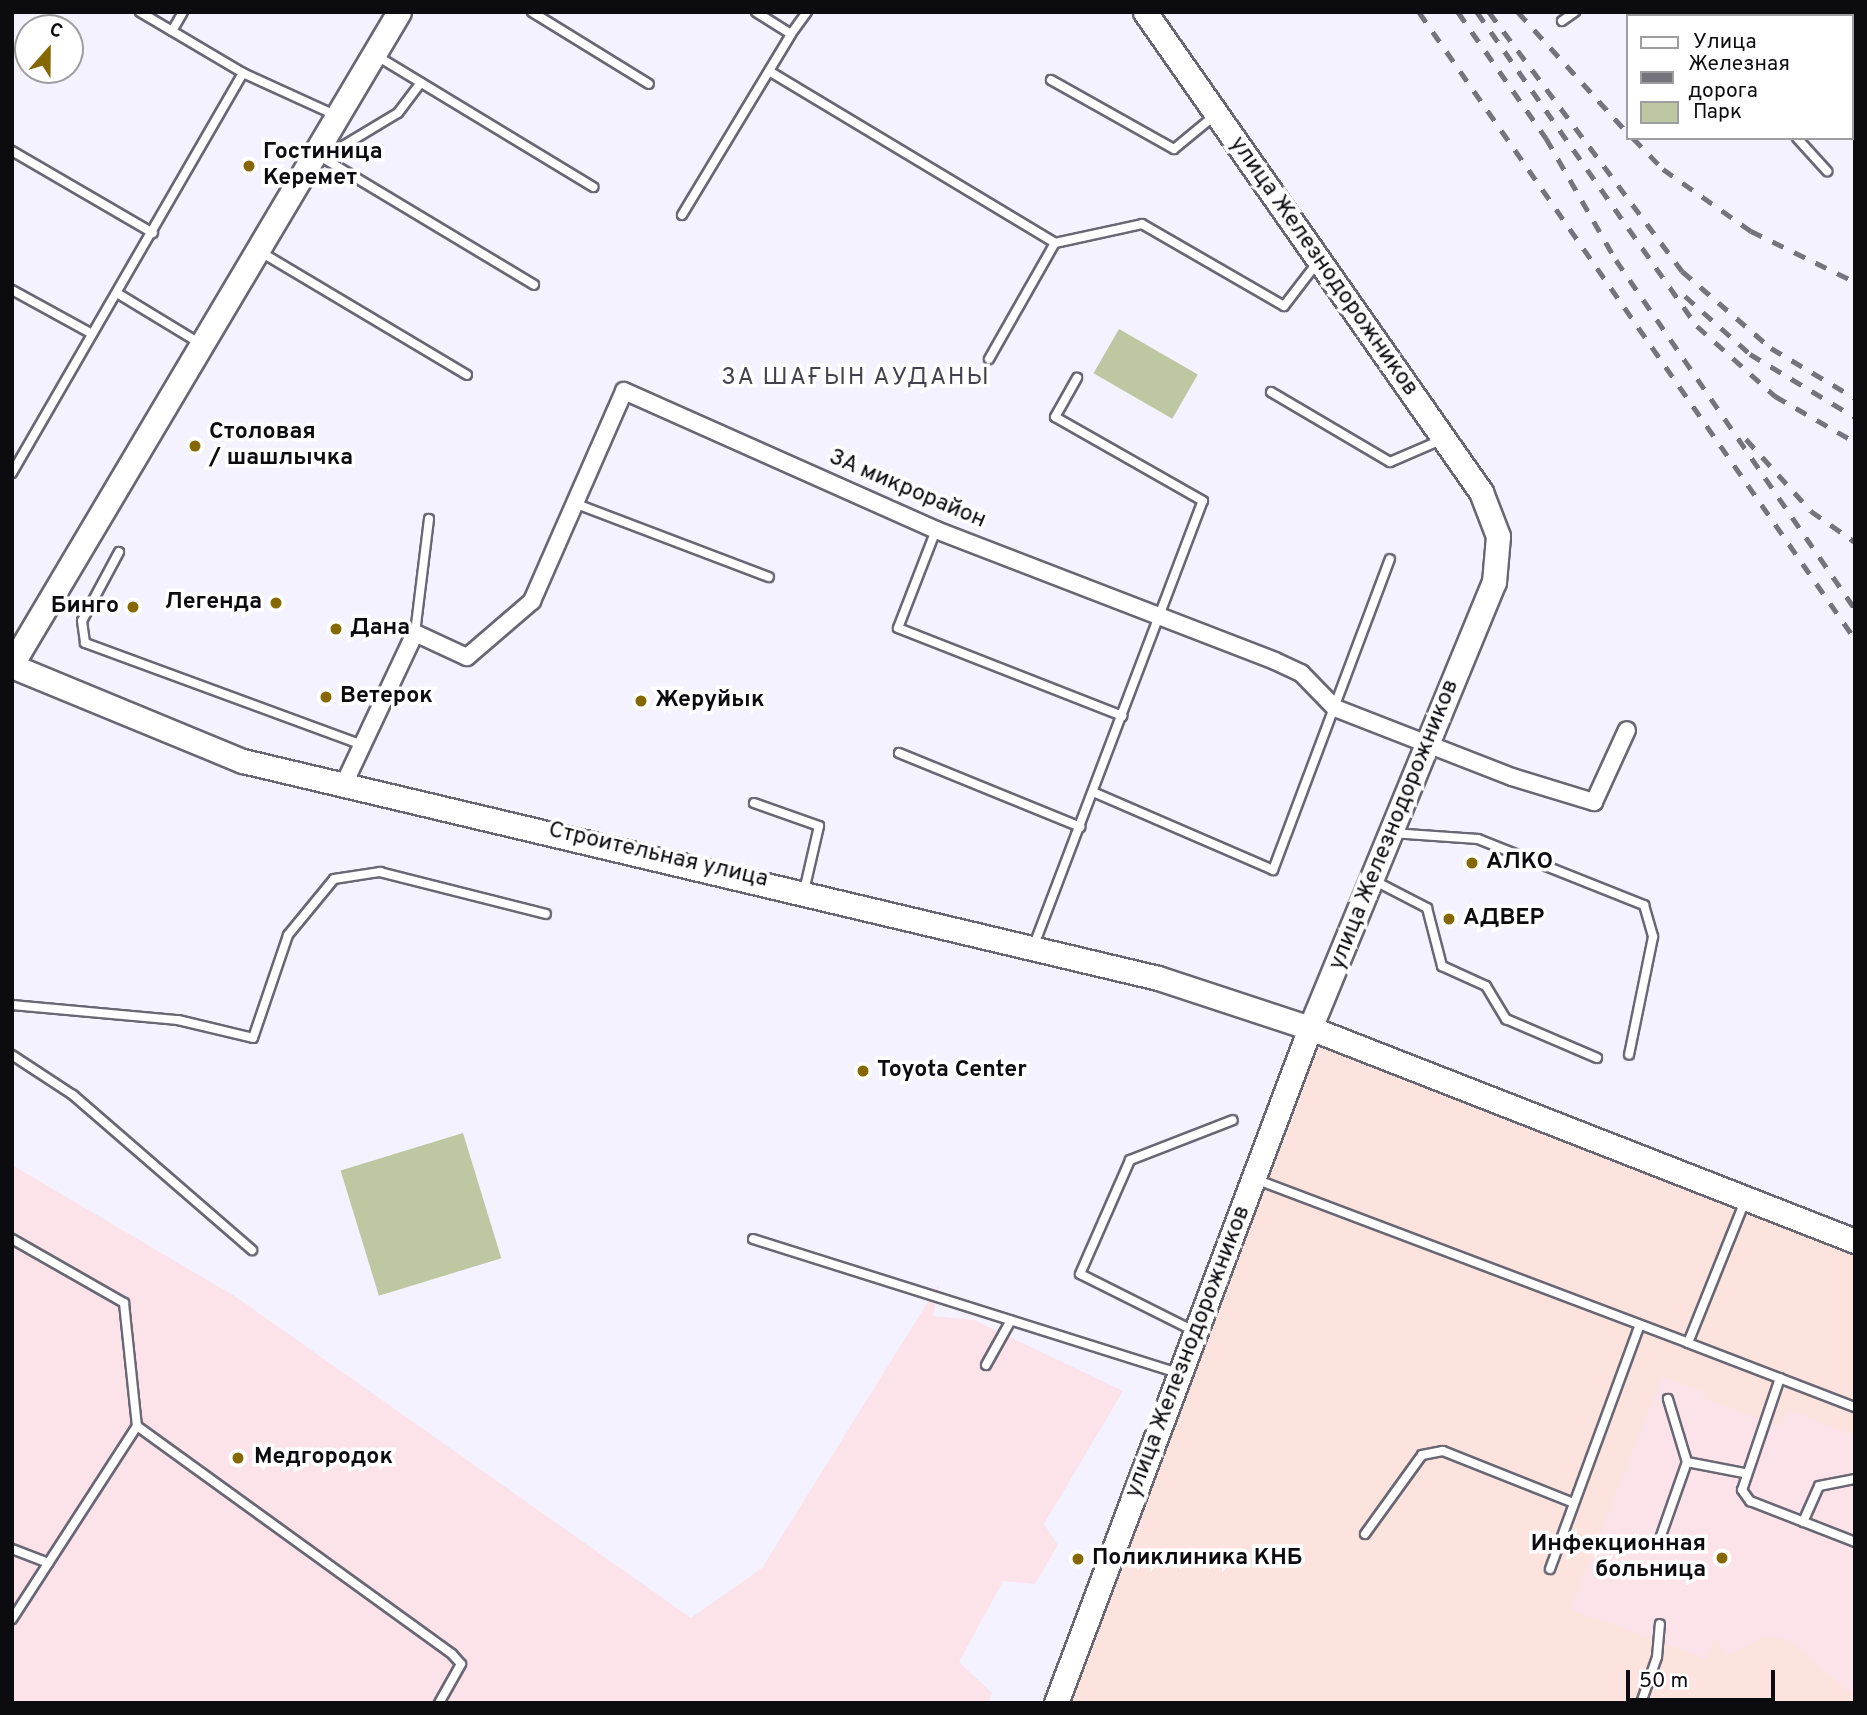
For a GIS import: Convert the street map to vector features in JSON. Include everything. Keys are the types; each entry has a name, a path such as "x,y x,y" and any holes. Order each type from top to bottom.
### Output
{"street":[{"path":"12,665 259,250 319,156 338,116 399,12"},
{"name":"улица Железнодорожников","path":"1056,1703 1310,1028 1494,582 1498,536 1481,492 1144,12"},
{"name":"3А микрорайон","path":"415,633 467,657 532,601 579,505 624,391 936,530 1301,673 1335,708 1429,745 1594,802 1627,730"},
{"path":"344,784 360,744 415,633"},
{"name":"Строительная улица","path":"12,665 243,761 804,891 1158,978 1310,1028 1855,1241"}],"lane":[{"path":"140,12 243,73 338,116"},
{"path":"172,31 183,12"},
{"path":"532,12 649,84"},
{"path":"756,12 791,34"},
{"path":"682,215 807,12"},
{"path":"1562,21 1574,12"},
{"path":"374,55 593,187"},
{"path":"769,71 1055,243 1142,224 1284,306 1319,261"},
{"path":"12,473 243,73"},
{"path":"1051,80 1174,149 1216,114"},
{"path":"319,156 398,114 421,83"},
{"path":"1799,140 1827,171"},
{"path":"12,150 153,233"},
{"path":"319,156 534,285"},
{"path":"989,359 1055,243"},
{"path":"259,250 467,375"},
{"path":"12,290 92,334"},
{"path":"117,293 203,345"},
{"path":"1033,948 1203,501 1055,417 1077,378"},
{"path":"1271,392 1390,461 1444,439"},
{"path":"579,505 769,577"},
{"path":"415,633 429,519"},
{"path":"936,530 898,628 1122,716"},
{"path":"120,552 82,621 85,643 360,744"},
{"path":"1093,792 1273,870 1390,559"},
{"path":"899,753 1080,827"},
{"path":"754,803 819,826 804,891"},
{"path":"1392,833 1478,839 1644,905 1653,937 1629,1055"},
{"path":"12,1004 178,1020 253,1038 288,935 334,879 380,872 545,914"},
{"path":"1373,880 1427,908 1434,954 1443,966 1486,986 1506,1019 1597,1058"},
{"path":"12,1055 73,1095 252,1250"},
{"path":"1196,1332 1080,1274 1130,1160 1233,1120"},
{"path":"1254,1178 1855,1407"},
{"path":"1688,1343 1746,1198"},
{"path":"12,1239 124,1303 137,1426 12,1619"},
{"path":"754,1239 1181,1373"},
{"path":"986,1365 1011,1320"},
{"path":"1550,1570 1640,1325"},
{"path":"1780,1378 1744,1473 1742,1490 1750,1501 1855,1542"},
{"path":"1657,1547 1687,1462 1668,1399"},
{"path":"137,1426 452,1654 461,1664 439,1703"},
{"path":"1366,1534 1422,1455 1443,1451 1574,1503"},
{"path":"1687,1462 1744,1473"},
{"path":"1803,1522 1819,1486 1855,1479"},
{"path":"12,1549 48,1563"},
{"path":"1641,1703 1657,1657 1660,1624"}],"shaded area":[{"path":"1310,1028 1855,1240 1855,1703 1056,1703"},
{"name":"Медгородок","path":"12,1165 236,1297 691,1618 762,1568 939,1284 933,1316 974,1320 1123,1391 1044,1524 1058,1545 1035,1584 1003,1581 959,1662 992,1693 989,1703 12,1703"},
{"name":"Инфекционная больница","path":"1662,1377 1706,1392 1704,1399 1781,1426 1787,1410 1855,1435 1855,1697 1788,1640 1766,1637 1727,1655 1715,1638 1706,1659 1570,1609"}],"green space":[{"path":"1119,329 1198,374 1172,419 1094,373"},
{"path":"463,1133 501,1258 379,1296 341,1170"}],"railway":[{"path":"1419,12 1855,639"},
{"path":"1458,12 1546,138 1616,260 1855,609"},
{"path":"1477,12 1697,326 1775,396 1855,442"},
{"path":"1489,12 1682,271 1771,348 1855,398"},
{"path":"1518,12 1626,131"},
{"path":"1635,140 1663,169 1751,231 1855,282"},
{"path":"1685,296 1750,354 1855,417"},
{"path":"1746,439 1811,511 1855,542"}],"place":[{"name":"Гостиница Керемет","path":"249,166"},
{"name":"Столовая / шашлычка","path":"195,446"},
{"name":"Легенда","path":"276,603"},
{"name":"Бинго","path":"133,607"},
{"name":"Дана","path":"336,629"},
{"name":"Ветерок","path":"326,697"},
{"name":"Жеруйык","path":"641,701"},
{"name":"АЛКО","path":"1472,863"},
{"name":"АДВЕР","path":"1449,919"},
{"name":"Toyota Center","path":"863,1071"},
{"name":"Медгородок","path":"238,1458"},
{"name":"Инфекционная больница","path":"1722,1558"},
{"name":"Поликлиника КНБ","path":"1078,1559"}],"district":[{"name":"3А ШАҒЫН АУДАНЫ","path":"856,379"}]}
